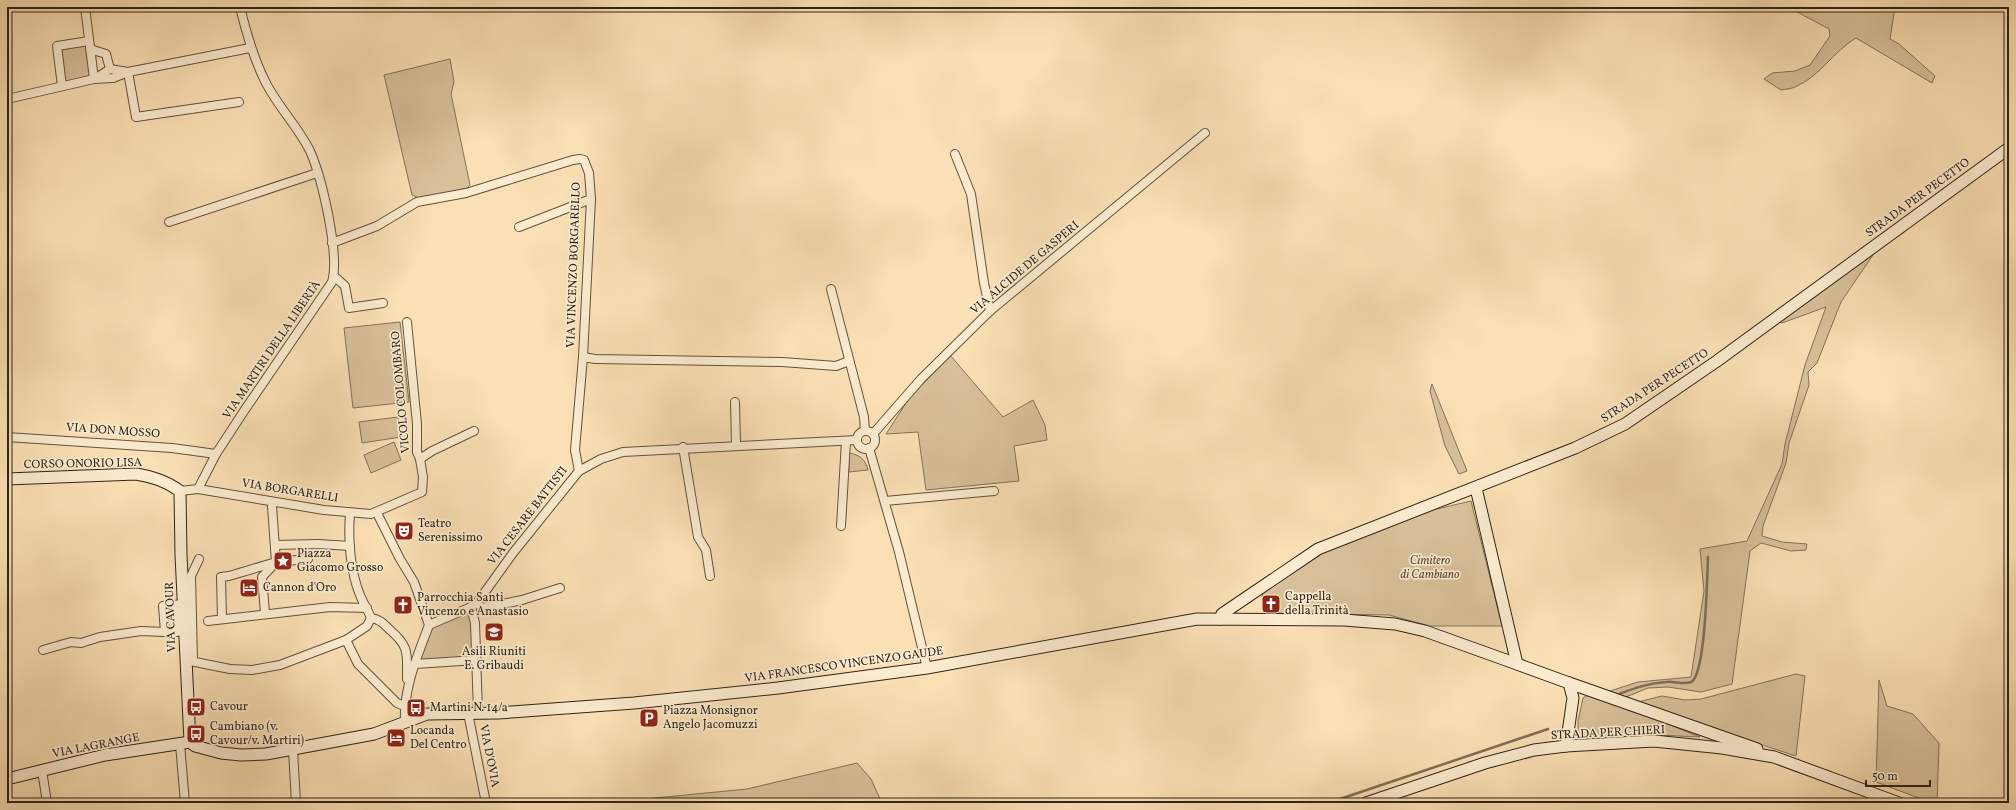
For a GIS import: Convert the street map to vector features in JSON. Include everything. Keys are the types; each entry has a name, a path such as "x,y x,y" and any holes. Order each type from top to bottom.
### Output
{"street":[{"path":"85,7 94,79"},
{"name":"VIA MARTIRI DELLA LIBERTÀ","path":"198,489 216,454 288,349 332,282 334,276 332,243 317,173 310,151 265,80 250,48 240,7"},
{"path":"62,86 57,46 90,45 106,54 110,69"},
{"path":"7,99 94,79 113,78 128,72 250,48"},
{"path":"94,79 110,69 128,72"},
{"path":"128,72 136,117 239,102"},
{"name":"VIA ALCIDE DE GASPERI","path":"869,432 990,311 1206,133"},
{"name":"STRADA PER PECETTO","path":"1220,619 1222,614 1318,548 1455,494 1476,488 1575,448 1625,424 1717,361 2009,148"},
{"path":"955,154 971,194 984,282 990,311"},
{"name":"VIA VINCENZO BORGARELLO","path":"332,243 377,226 417,202 466,193 580,159 584,160 587,165 591,199 583,357 575,450 579,471"},
{"path":"169,222 317,173"},
{"path":"519,227 591,199"},
{"path":"334,276 345,286 349,308 383,303"},
{"path":"831,289 864,417 874,444 869,448 862,448 857,440 859,434 869,432"},
{"name":"VICOLO COLOMBARO","path":"377,513 422,492 423,477 420,459 417,452 417,424 406,322"},
{"path":"583,357 594,359 782,362 836,366 849,361"},
{"path":"735,402 736,445"},
{"name":"VICOLO COLOMBARO","path":"420,459 432,451 474,431"},
{"name":"VIA DON MOSSO","path":"7,437 172,448 216,454"},
{"name":"VIA CESARE BATTISTI","path":"474,605 513,553 579,471 601,458 623,452 736,445 857,440"},
{"path":"841,526 846,441"},
{"path":"683,448 698,538 706,550 710,576"},
{"path":"869,448 900,552 927,668"},
{"name":"CORSO ONORIO LISA","path":"7,479 136,474 152,476 167,482 180,491"},
{"path":"1476,488 1517,664"},
{"path":"180,491 198,489"},
{"name":"VIA BORGARELLI","path":"198,489 245,496 274,503 350,513 377,513"},
{"name":"VIA CAVOUR","path":"180,491 181,632 189,660 190,712 185,743"},
{"path":"884,501 994,491"},
{"path":"265,613 262,578 276,562 272,506 274,503"},
{"path":"199,559 191,576 192,622 189,660 230,669 252,670 280,665 346,640 367,626 371,618 360,595 354,573 350,546 350,513"},
{"path":"377,513 400,559 414,582 429,625 408,684 404,706 405,722"},
{"path":"274,545 318,544 350,546"},
{"path":"222,618 221,577 276,562 308,559"},
{"path":"429,625 474,605 482,608 522,600 560,588"},
{"path":"165,632 163,606 180,605"},
{"name":"VIA D'OVIA","path":"474,605 477,660 473,713 486,803"},
{"path":"192,622 330,607 367,608"},
{"path":"371,618 379,620 400,638 405,645 408,658 408,684"},
{"name":"VIA FRANCESCO VINCENZO GAUDE","path":"185,743 205,749 241,755 266,754 374,734 427,714 543,710 694,697 927,668 1197,619 1344,620 1395,624 1425,631 1756,748 1774,757"},
{"path":"43,650 71,642 81,643 100,637 140,631 181,632"},
{"path":"346,640 358,664 397,703 404,706"},
{"path":"415,664 477,660"},
{"path":"1566,746 1573,698 1569,683"},
{"name":"STRADA PER CHIERI","path":"1366,803 1485,763 1534,750 1566,746 1654,741 1722,748 1774,757 1899,803"},
{"path":"185,743 185,803"},
{"name":"VIA LAGRANGE","path":"7,779 105,755 185,743"},
{"path":"293,750 296,803"},
{"path":"42,770 47,803"}],"green space":[{"path":"1788,7 1895,7 1890,39 1899,44 1935,76 1932,83 1856,38 1848,43 1805,82 1793,88 1781,90 1764,79 1772,73 1795,71 1810,65 1830,36 1829,29"},
{"path":"89,41 94,79 62,86 57,46"},
{"path":"450,59 454,82 451,94 470,185 467,188 421,199 412,195 384,75"},
{"path":"1877,249 1841,302 1817,363 1808,372 1809,385 1789,443 1786,463 1763,526 1762,536 1782,542 1807,544 1806,550 1791,551 1761,543 1750,551 1732,684 1701,692 1668,687 1648,688 1621,699 1607,692 1638,682 1691,677 1704,591 1700,549 1747,541 1782,464 1785,444 1805,365 1826,307 1782,323 1779,321"},
{"path":"400,322 409,402 353,408 344,328"},
{"path":"950,355 1003,417 1033,400 1045,425 1047,440 1014,446 1019,481 926,490 918,432 886,434 908,400"},
{"path":"1432,384 1467,471 1459,474 1445,446 1430,391"},
{"path":"398,417 401,437 362,443 359,422"},
{"path":"394,442 401,460 371,473 364,455"},
{"path":"849,453 862,458 868,470 849,472"},
{"name":"Cimitero di Cambiano","path":"1471,501 1502,626 1430,626 1389,615 1264,613 1262,592 1313,556 1411,515"},
{"path":"470,612 475,659 419,663 431,628"},
{"path":"1796,674 1805,676 1796,756 1634,703 1662,696 1685,700 1701,699"},
{"path":"1879,680 1887,706 1913,714 1939,743 1937,803 1932,803 1876,782"},
{"path":"1591,693 1700,737 1636,734 1578,738 1578,721 1583,698"},
{"path":"857,763 871,779 881,801 871,803 604,803 747,789"}],"waterway":[{"path":"1619,694 1654,683 1688,683 1691,682 1696,675 1703,644 1708,557"},
{"path":"1328,803 1548,729"}],"place":[{"name":"Teatro Serenissimo","path":"404,531"},
{"name":"Piazza Giacomo Grosso","path":"283,561"},
{"name":"Cannon d'Oro","path":"249,588"},
{"name":"Cappella della Trinità","path":"1271,604"},
{"name":"Parrocchia Santi Vincenzo e Anastasio","path":"403,605"},
{"name":"Asili Riuniti E. Gribaudi","path":"494,632"},
{"name":"Cavour","path":"196,707"},
{"name":"Martini N. 14/a","path":"416,708"},
{"name":"Piazza Monsignor Angelo Jacomuzzi","path":"649,718"},
{"name":"Cambiano (v. Cavour/v. Martiri)","path":"196,734"},
{"name":"Locanda Del Centro","path":"396,738"}]}
